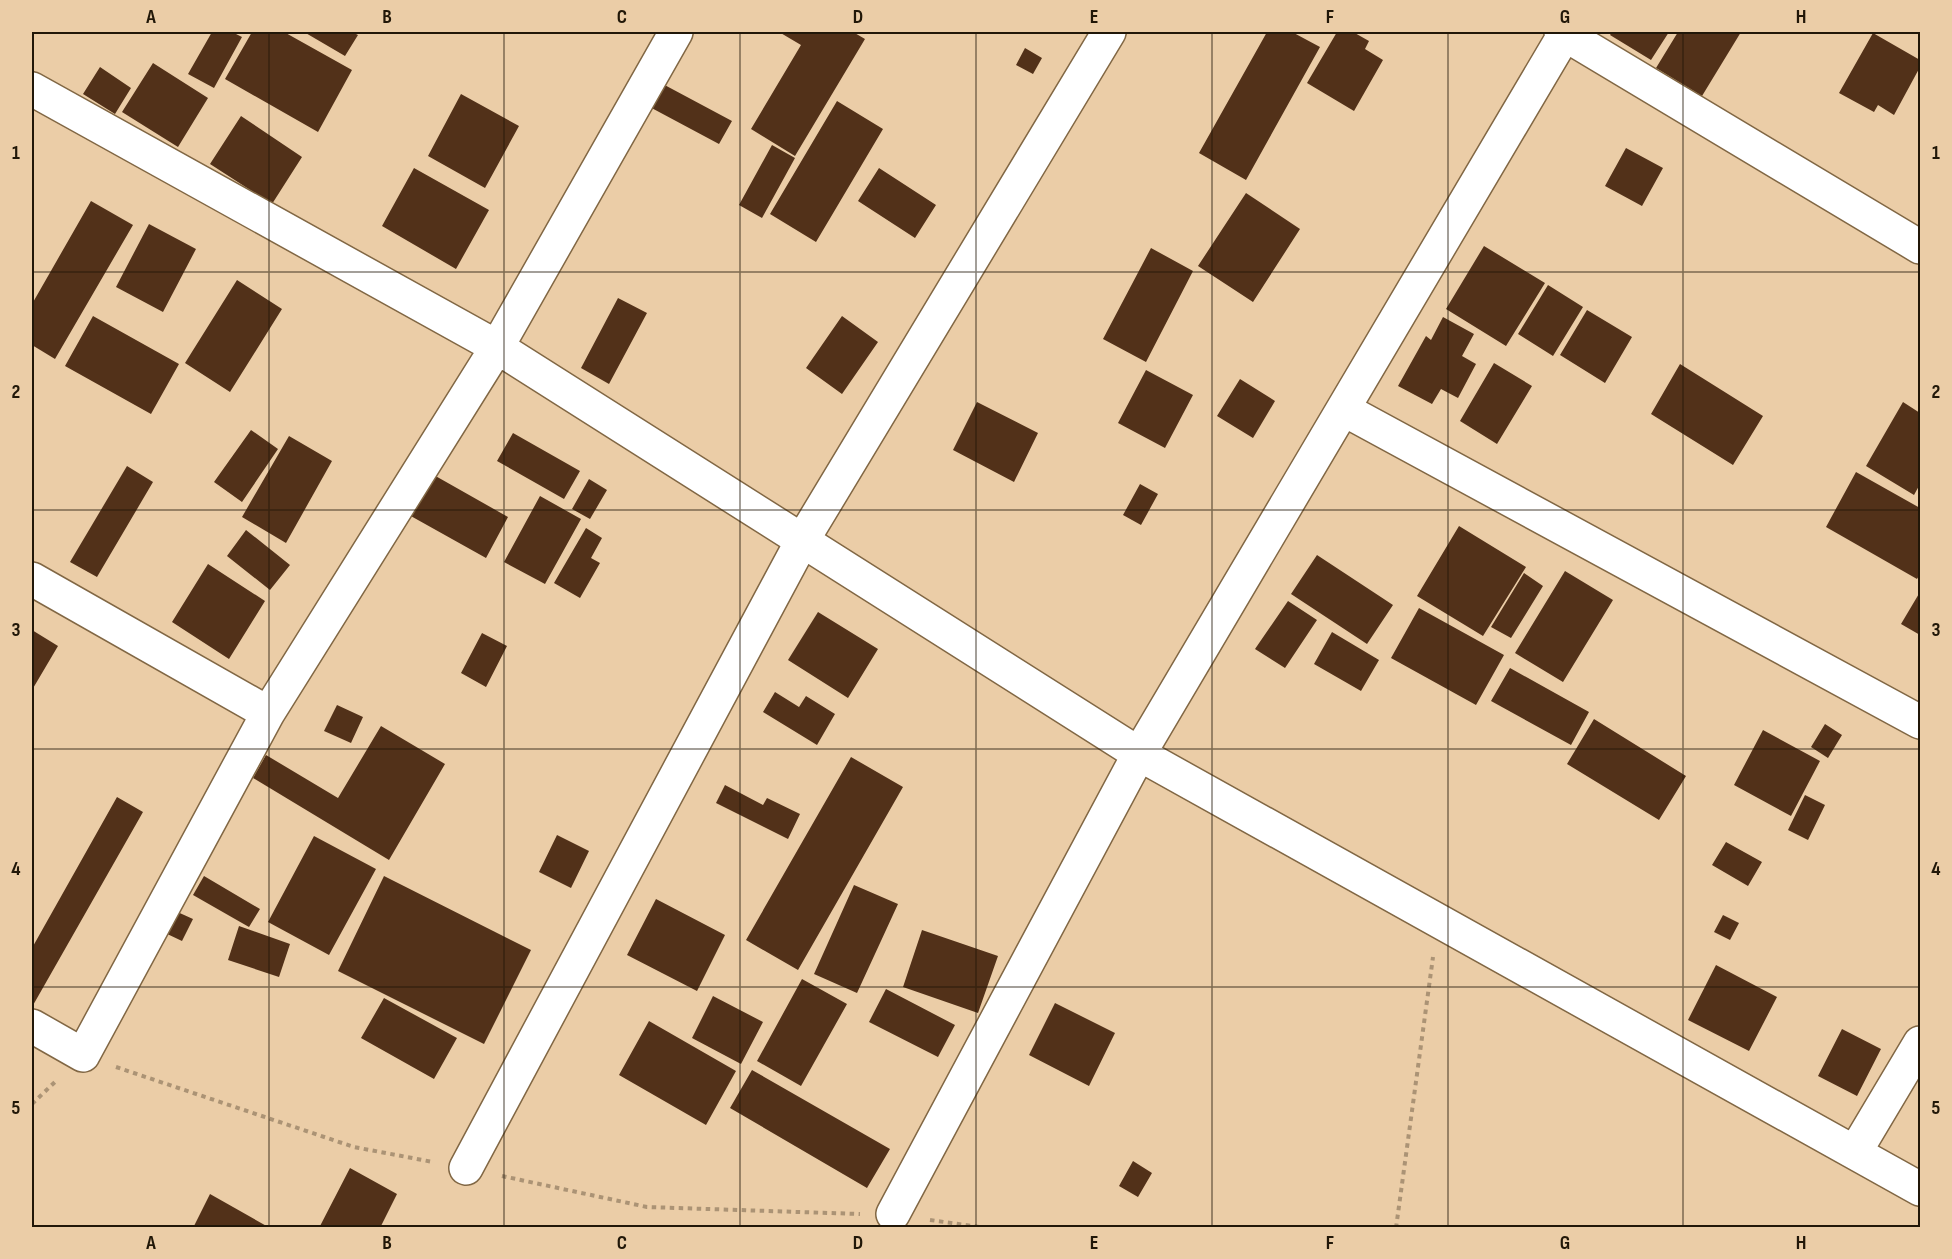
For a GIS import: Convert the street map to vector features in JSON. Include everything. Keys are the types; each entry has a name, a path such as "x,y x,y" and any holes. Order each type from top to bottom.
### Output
{"street":[{"path":"32,1026 83,1056 268,713 498,347 676,32"},
{"path":"466,1168 802,540 1109,32"},
{"path":"893,1214 1139,754 1564,32 1920,247"},
{"path":"32,89 498,347 1139,754 1920,1189"},
{"path":"1343,409 1920,722"},
{"path":"32,579 268,713"},
{"path":"1855,1152 1920,1043"}],"path":[{"path":"1396,1227 1438,920"},
{"path":"83,1056 354,1148 466,1168 647,1207 893,1214 987,1227"}],"building":[{"path":"212,32 232,32 242,37 214,88 188,74"},
{"path":"252,32 284,32 352,70 318,132 225,79"},
{"path":"304,32 352,32 358,35 345,56"},
{"path":"779,32 853,32 865,39 795,156 751,129 801,45"},
{"path":"1267,32 1292,32 1320,47 1246,180 1199,153"},
{"path":"1337,32 1353,32 1369,41 1365,49 1383,60 1354,111 1307,83"},
{"path":"1612,32 1669,32 1651,60 1610,35"},
{"path":"1678,32 1741,32 1702,96 1656,68"},
{"path":"1873,33 1920,60 1920,67 1894,115 1878,105 1874,112 1839,93"},
{"path":"1025,48 1042,58 1033,74 1016,65"},
{"path":"153,63 208,98 178,147 122,112"},
{"path":"100,67 131,88 115,114 83,94"},
{"path":"659,82 732,121 719,144 646,105"},
{"path":"461,94 519,126 485,188 428,156"},
{"path":"837,101 883,129 816,242 770,214"},
{"path":"241,116 302,157 272,204 210,164"},
{"path":"772,145 795,158 762,218 739,205"},
{"path":"1626,148 1663,168 1642,206 1605,186"},
{"path":"414,168 489,210 456,269 382,226"},
{"path":"879,168 936,205 915,238 858,201"},
{"path":"1246,193 1300,229 1253,302 1198,266"},
{"path":"91,201 133,225 55,359 32,345 32,304"},
{"path":"149,224 196,249 163,312 116,287"},
{"path":"1484,246 1545,283 1506,346 1446,309"},
{"path":"1151,248 1193,271 1146,362 1103,339"},
{"path":"237,280 282,309 230,392 185,363"},
{"path":"1548,285 1583,307 1553,356 1518,334"},
{"path":"618,298 647,313 609,384 581,368"},
{"path":"1587,310 1632,337 1605,383 1560,355"},
{"path":"93,316 179,364 151,414 65,366"},
{"path":"842,316 878,342 842,394 806,368"},
{"path":"1443,317 1474,334 1462,356 1476,364 1458,398 1441,389 1432,404 1398,386 1426,336 1431,340"},
{"path":"1494,363 1532,386 1497,444 1460,421"},
{"path":"1680,364 1763,416 1733,465 1651,414"},
{"path":"1146,370 1193,395 1165,448 1118,423"},
{"path":"1240,379 1275,401 1253,438 1217,416"},
{"path":"977,402 1038,433 1014,482 953,450"},
{"path":"1903,402 1920,413 1920,484 1914,495 1866,466"},
{"path":"251,430 278,449 242,502 214,482"},
{"path":"513,433 580,471 564,499 497,461"},
{"path":"289,436 332,461 286,543 242,517"},
{"path":"127,466 153,482 97,577 70,562"},
{"path":"1856,472 1920,508 1920,574 1917,579 1826,527"},
{"path":"432,474 508,517 486,558 409,515"},
{"path":"589,479 607,490 590,519 572,509"},
{"path":"1140,484 1158,494 1141,525 1123,515"},
{"path":"540,496 581,519 545,584 504,562"},
{"path":"1459,526 1526,567 1483,636 1417,596"},
{"path":"586,528 602,538 591,558 600,563 580,598 554,583"},
{"path":"246,530 290,565 270,590 227,556"},
{"path":"1317,555 1393,605 1367,644 1291,594"},
{"path":"208,564 265,601 229,659 172,622"},
{"path":"1565,571 1613,600 1563,682 1515,653"},
{"path":"1524,573 1543,586 1511,638 1491,627"},
{"path":"1920,592 1920,635 1901,624"},
{"path":"1288,601 1317,620 1285,668 1255,649"},
{"path":"1419,608 1504,655 1476,705 1391,658"},
{"path":"818,612 878,649 848,698 788,660"},
{"path":"32,630 58,646 32,690"},
{"path":"1332,632 1379,660 1361,691 1314,664"},
{"path":"482,633 507,646 486,687 461,673"},
{"path":"1510,668 1589,712 1571,745 1491,701"},
{"path":"775,692 799,707 806,696 835,714 817,745 763,712"},
{"path":"337,705 363,717 351,743 324,731"},
{"path":"1594,719 1686,776 1659,820 1567,764"},
{"path":"1825,724 1842,735 1828,758 1811,747"},
{"path":"381,726 445,764 389,860 253,778 266,755 338,798"},
{"path":"1763,730 1820,761 1791,816 1734,785"},
{"path":"851,757 903,787 798,970 746,940"},
{"path":"725,785 763,805 767,798 800,814 788,839 716,803"},
{"path":"1805,795 1825,805 1808,840 1788,830"},
{"path":"117,797 143,812 32,1007 32,948"},
{"path":"557,835 589,851 571,888 539,872"},
{"path":"314,836 376,869 329,955 268,922"},
{"path":"1726,842 1762,862 1748,886 1712,865"},
{"path":"204,876 260,909 249,927 193,895"},
{"path":"384,876 531,950 484,1044 338,971"},
{"path":"854,885 898,904 857,993 814,974"},
{"path":"656,899 725,935 697,991 627,955"},
{"path":"173,910 193,919 182,941 163,932"},
{"path":"1723,915 1739,923 1730,940 1714,932"},
{"path":"239,926 290,944 279,977 228,960"},
{"path":"922,930 998,956 978,1013 903,987"},
{"path":"1716,965 1777,997 1749,1051 1688,1020"},
{"path":"802,979 847,1004 801,1086 757,1061"},
{"path":"886,989 955,1025 938,1057 869,1022"},
{"path":"713,996 763,1022 741,1064 692,1038"},
{"path":"384,998 457,1038 434,1079 361,1038"},
{"path":"1055,1003 1115,1033 1089,1086 1029,1055"},
{"path":"649,1021 736,1071 706,1125 619,1075"},
{"path":"1842,1029 1881,1049 1857,1096 1818,1076"},
{"path":"752,1070 890,1149 867,1188 730,1108"},
{"path":"1133,1161 1152,1173 1138,1197 1119,1186"},
{"path":"350,1168 397,1194 380,1228 319,1228"},
{"path":"210,1194 270,1228 193,1228"}]}
